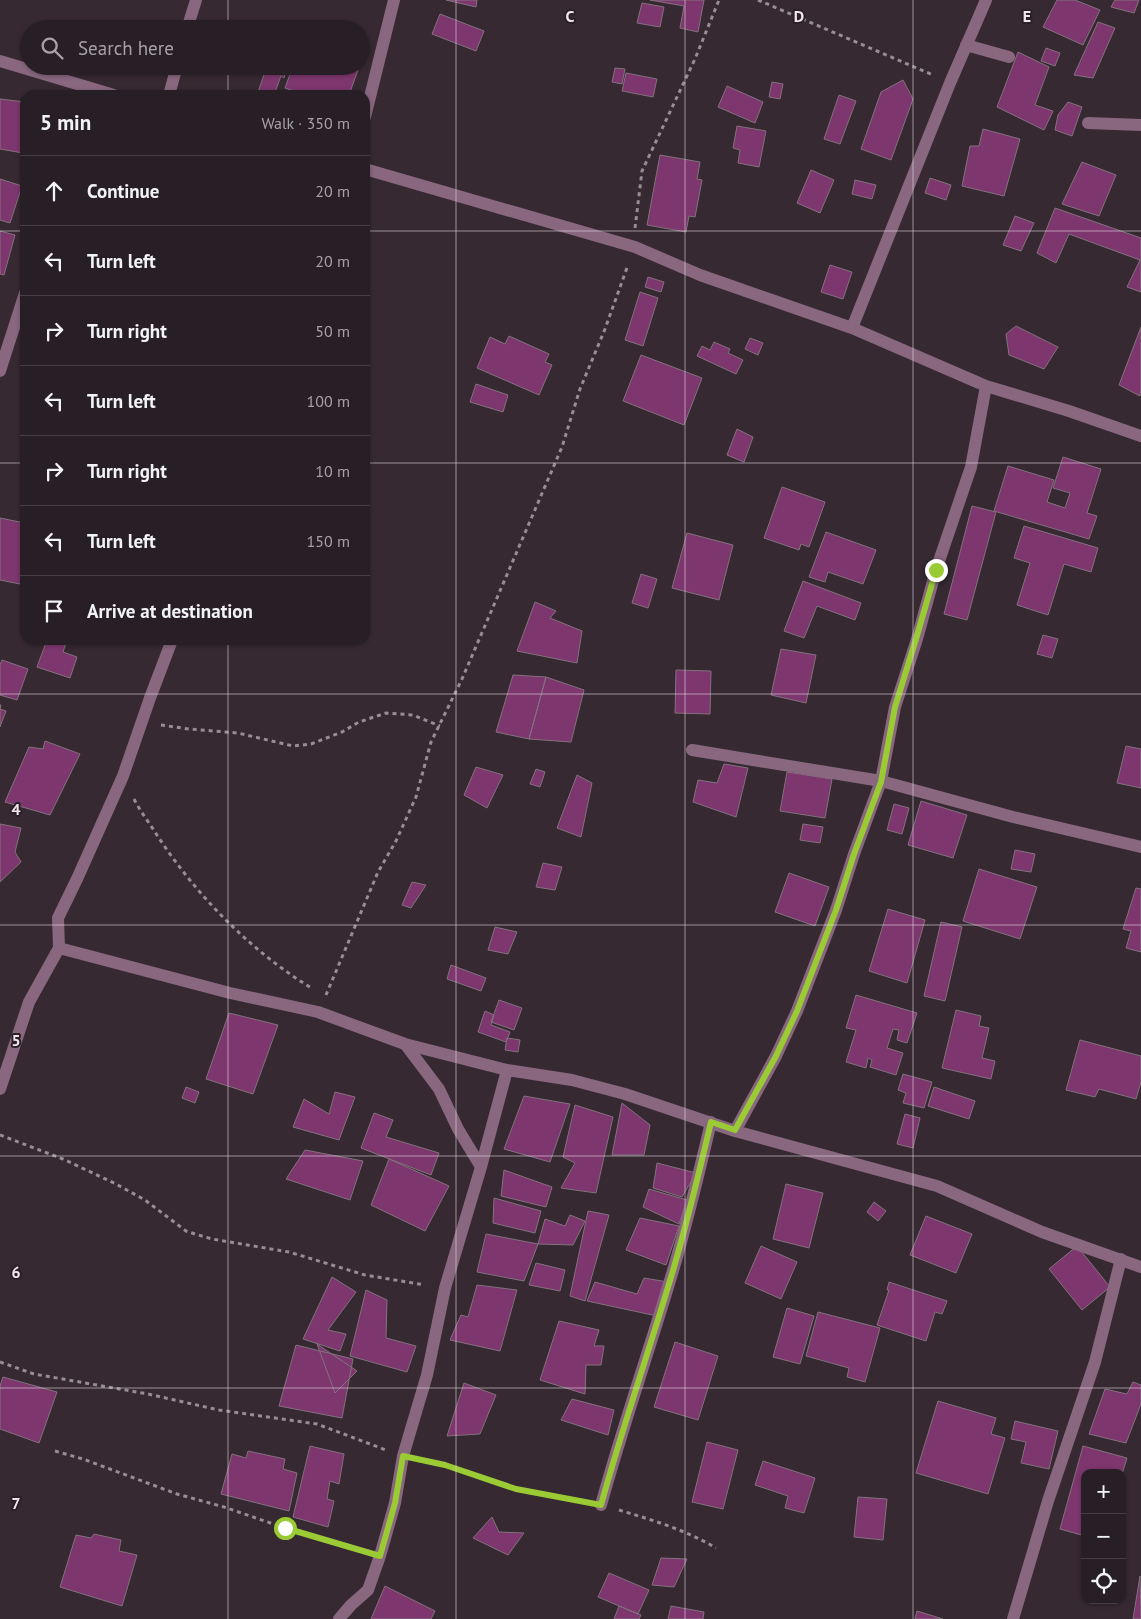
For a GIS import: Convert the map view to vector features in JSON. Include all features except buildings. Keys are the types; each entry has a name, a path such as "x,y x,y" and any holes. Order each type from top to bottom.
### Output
{"street":[{"path":"190,20 196,0"},
{"path":"370,97 394,0"},
{"path":"852,328 950,82 986,0"},
{"path":"966,45 1009,57"},
{"path":"0,61 20,68"},
{"path":"42,75 87,90"},
{"path":"170,90 175,75"},
{"path":"1088,123 1141,125"},
{"path":"370,170 635,247 700,275 852,328 986,386 1069,411 1141,436"},
{"path":"0,371 20,309"},
{"path":"735,1130 776,1056 797,1011 836,910 854,854 881,782 895,707 936,570 970,467 986,386"},
{"path":"0,1089 29,1002 58,948 58,918 123,776 170,645"},
{"path":"692,750 881,782 1014,817 1141,847"},
{"path":"58,948 230,993 318,1012 405,1044 507,1070 572,1080 625,1094 735,1130 937,1186 1042,1232 1141,1267"},
{"path":"405,1044 439,1089 458,1129 481,1167"},
{"path":"339,1619 368,1590 380,1556 395,1503 403,1456 426,1375 445,1288 481,1167 507,1070"},
{"path":"601,1505 614,1458 669,1286 711,1122"},
{"path":"1013,1619 1048,1502 1095,1362 1121,1259"}],"path":[{"path":"123,776 153,829 177,865 195,886 240,934 290,975 326,996 378,872 396,841 416,797 431,742 462,679 562,447 580,389 605,329 635,247 636,215 642,171 695,59 719,0"},
{"path":"758,0 950,82"},
{"path":"142,722 189,729 238,733 293,746 311,744 386,712 413,715 440,726"},
{"path":"0,1135 63,1158 116,1184 145,1200 186,1231 212,1239 289,1252 365,1275 445,1288"},
{"path":"0,1362 34,1374 148,1394 219,1410 317,1424 403,1456 445,1465 516,1489 601,1505 646,1518 698,1537 716,1548"},
{"path":"55,1451 83,1459 177,1494 380,1556"}],"route":[{"path":"285,1528 380,1556 395,1503 403,1456 445,1465 516,1489 601,1505 614,1458 669,1286 711,1122 735,1130 776,1056 816,965 881,782 895,707 936,570"}]}
